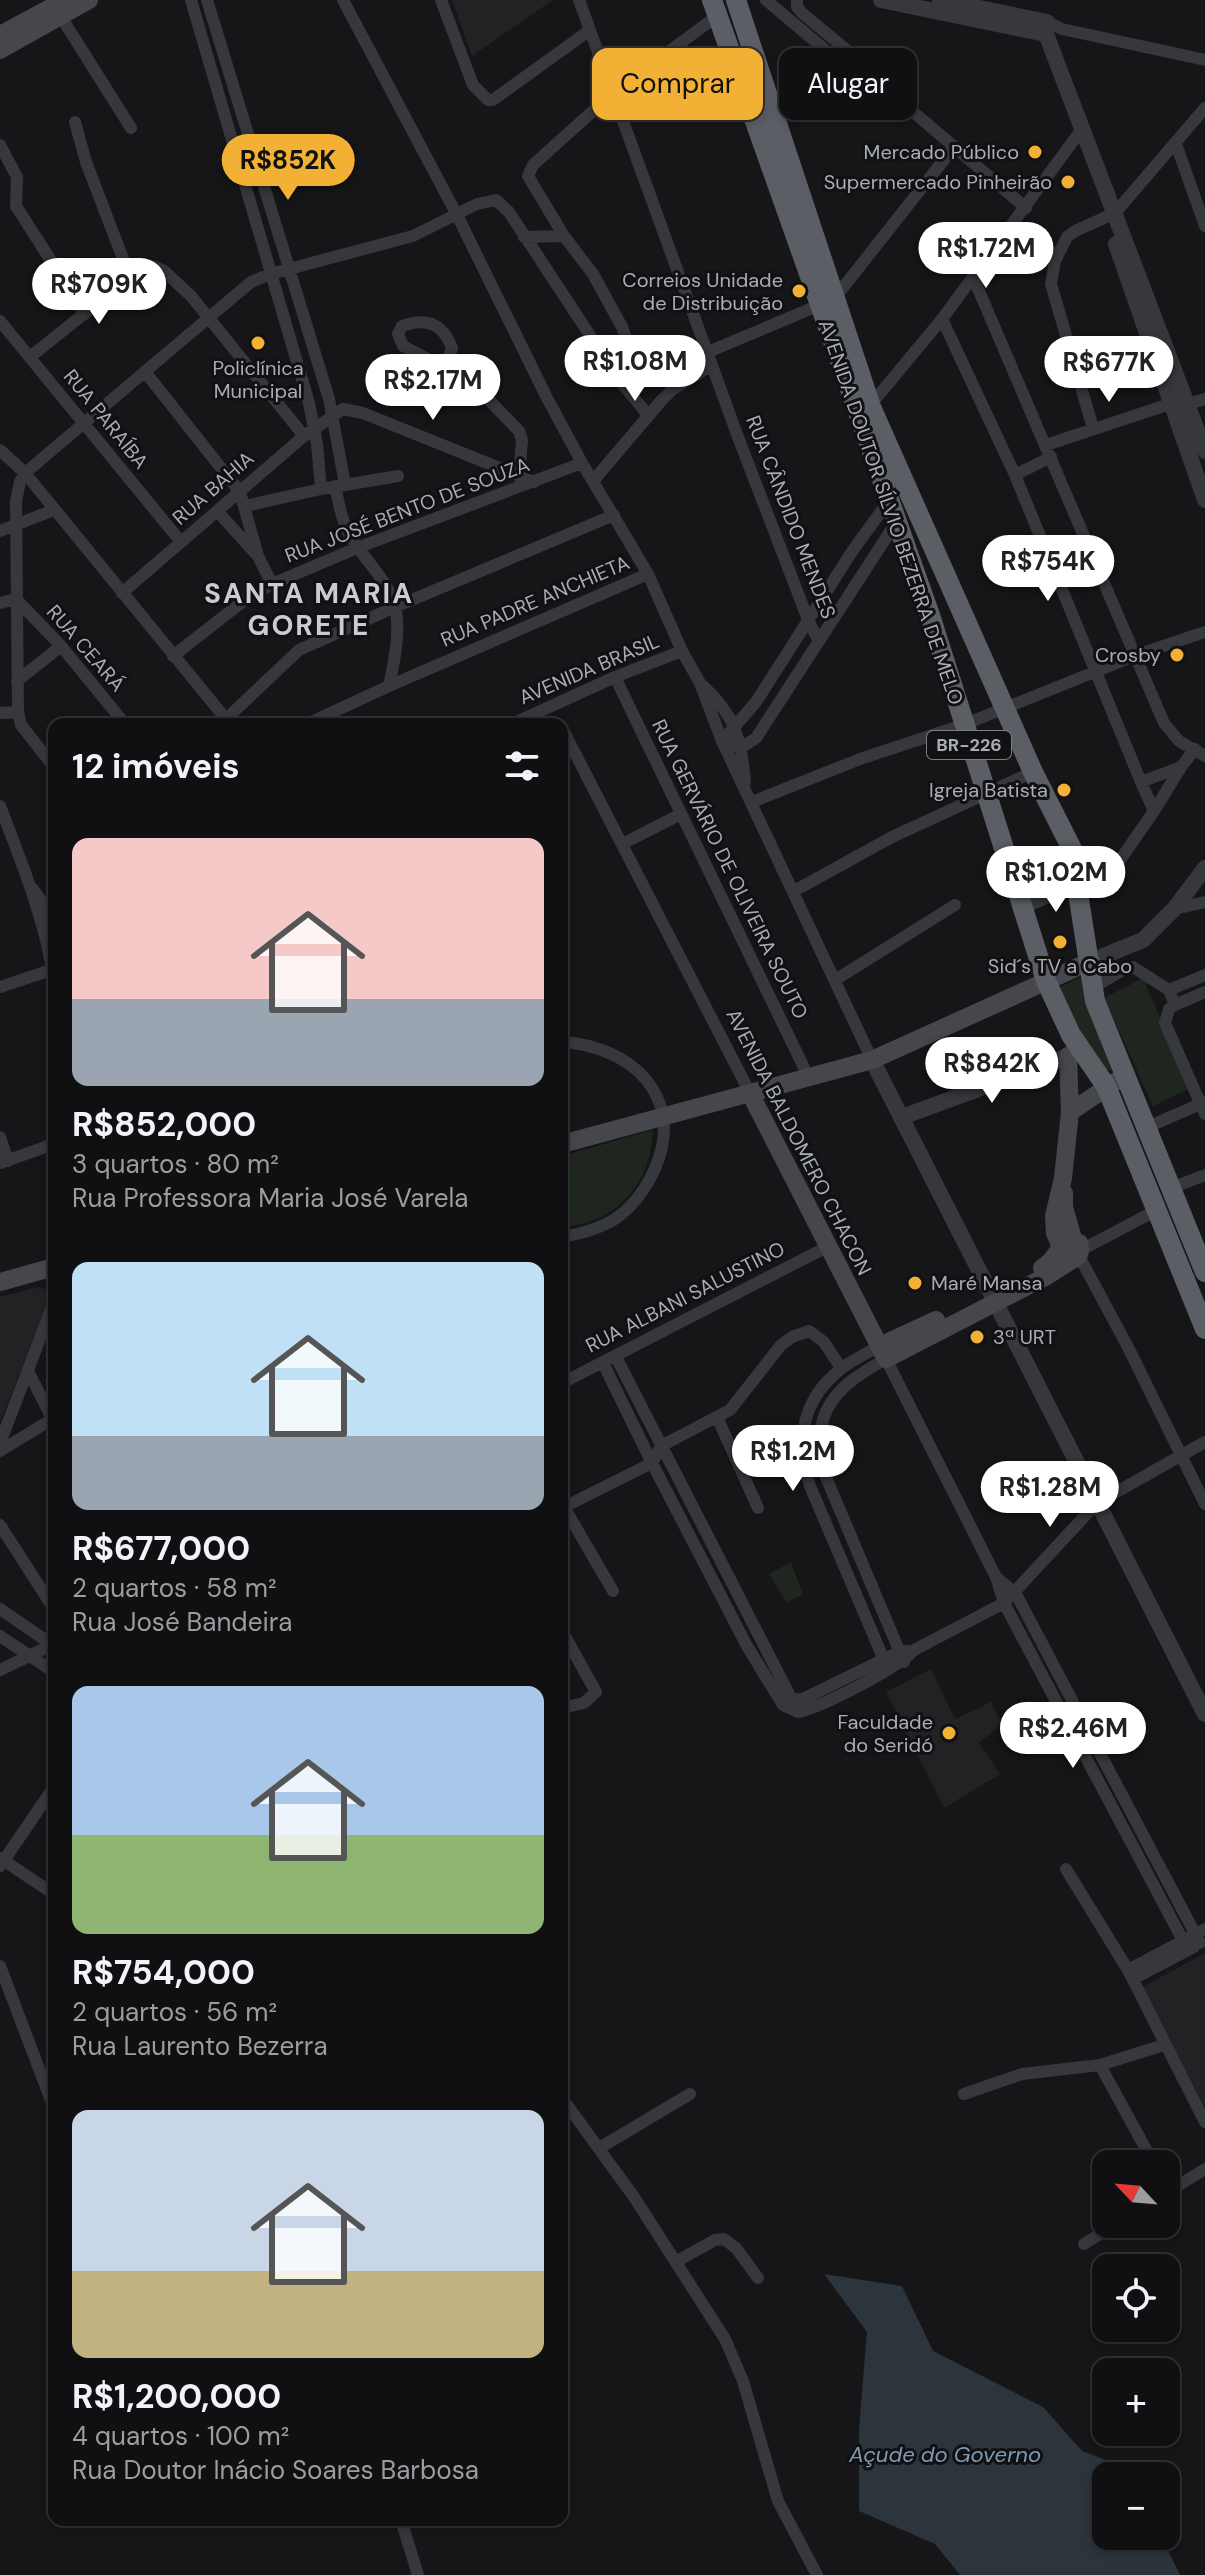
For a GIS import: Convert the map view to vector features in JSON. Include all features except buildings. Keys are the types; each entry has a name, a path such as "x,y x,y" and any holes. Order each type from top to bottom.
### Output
{"highway":[{"name":"AVENIDA DOUTOR SÍLVIO BEZERRA DE MELO","path":"736,0 784,142 791,195 864,410 889,500 930,615 1046,981 1075,1053 1115,1081 1145,1128 1205,1272"},
{"name":"AVENIDA DOUTOR SÍLVIO BEZERRA DE MELO","path":"714,8 728,48"},
{"name":"AVENIDA DOUTOR SÍLVIO BEZERRA DE MELO","path":"754,120 764,149 791,195"},
{"path":"764,149 784,142"},
{"name":"AVENIDA DOUTOR SÍLVIO BEZERRA DE MELO","path":"864,410 911,498 1033,772 1076,857 1077,886 1091,961 1092,988 1115,1081 1157,1210 1200,1302 1205,1329"},
{"path":"930,615 956,601"}],"main road":[{"path":"4,41 60,8 89,0"},
{"path":"568,1142 872,1060 1091,961"},
{"path":"883,1353 992,1297 1071,1251 1063,1178 1075,1053"},
{"path":"1070,1112 1115,1081"},
{"name":"AVENIDA BALDOMERO CHACON","path":"750,1093 883,1353"},
{"path":"0,1282 48,1269"},
{"path":"0,1292 48,1279"}],"street":[{"path":"191,0 291,338 321,489"},
{"path":"207,0 332,414 343,523 395,607 395,646 389,686"},
{"path":"343,0 457,215 582,463 648,574 682,651 700,683 723,743 872,1060 1205,1714"},
{"path":"441,0 473,85 484,98 493,100 590,30"},
{"name":"RUA CÂNDIDO MENDES","path":"579,0 597,48"},
{"path":"766,0 797,12 860,61 891,93 1026,208"},
{"path":"881,0 1052,28 1205,60"},
{"path":"940,0 997,18"},
{"path":"60,8 131,128"},
{"path":"666,48 714,8"},
{"path":"1052,28 1111,215 1147,315 1205,453"},
{"path":"592,112 533,165 528,176 564,236 593,274 631,348 630,364 620,381"},
{"path":"1093,428 1051,284 1051,273 1067,237 1111,215 1204,112"},
{"name":"RUA CÂNDIDO MENDES","path":"623,120 809,622 819,641"},
{"path":"75,122 86,162 130,277"},
{"path":"864,410 942,319 1082,129"},
{"path":"1176,144 1205,226"},
{"path":"0,145 17,177 16,206 85,314"},
{"path":"593,481 648,415 710,358 827,302 954,147"},
{"path":"25,473 251,282 270,274 413,236 477,204 496,200 509,212 620,381 648,415"},
{"path":"524,237 564,236"},
{"path":"30,357 148,266 164,271 191,296 208,320 309,432"},
{"path":"973,277 1164,723 1172,734 1200,752 1181,767 1141,782"},
{"path":"942,319 1015,475 1154,811"},
{"name":"RUA PARAÍBA","path":"0,321 181,542"},
{"path":"445,368 452,348 440,327 427,321 402,326 398,334 403,346 445,368 455,381 489,399 519,431 522,440 519,477"},
{"path":"146,373 240,492 258,556 272,584"},
{"path":"1015,475 1049,451 1093,428 1182,402 1205,399"},
{"path":"1182,402 1188,451 1205,500"},
{"path":"332,414 343,409 363,413 534,482"},
{"name":"RUA BAHIA","path":"122,593 332,414"},
{"path":"0,450 25,473 225,718"},
{"path":"1188,451 1205,453"},
{"name":"RUA JOSÉ BENTO DE SOUZA","path":"173,656 246,599 272,584 357,548 582,463"},
{"name":"RUA CEARÁ","path":"25,473 16,492 18,712 21,725 48,759"},
{"path":"245,506 398,476"},
{"path":"723,743 756,702 853,550 889,500 911,498"},
{"path":"723,743 742,747 756,738 911,498"},
{"path":"0,531 54,510"},
{"path":"218,512 258,556"},
{"path":"231,718 299,650 614,515"},
{"name":"RUA PADRE ANCHIETA","path":"320,718 648,574"},
{"path":"0,603 16,599"},
{"name":"RUA CEARÁ","path":"16,599 61,646 120,718"},
{"path":"749,797 963,725 1134,656 1205,632"},
{"path":"17,681 61,646"},
{"name":"AVENIDA BRASIL","path":"526,718 615,677 682,651"},
{"name":"RUA GERVÁRIO DE OLIVEIRA SOUTO","path":"615,677 809,1078"},
{"path":"700,683 714,696 736,727 749,797"},
{"name":"AVENIDA BALDOMERO CHACON","path":"551,707 557,718"},
{"path":"0,713 18,712"},
{"name":"AVENIDA BALDOMERO CHACON","path":"568,740 750,1093"},
{"path":"1022,908 1077,886 1096,888 1110,877 1181,767"},
{"path":"794,891 880,843 1033,772"},
{"path":"0,806 48,928"},
{"path":"622,844 681,814"},
{"path":"1091,961 1143,940 1174,909 1205,868"},
{"path":"1174,909 1205,902"},
{"path":"835,980 955,905"},
{"path":"1092,988 1126,968 1137,967 1169,990 1175,1005"},
{"path":"0,987 48,974"},
{"path":"1169,990 1205,975"},
{"path":"1145,1128 1204,1107 1165,1023 1169,1009 1205,992"},
{"path":"568,1043 597,1047 620,1058 649,1083 665,1117 661,1155 651,1180 635,1201 616,1218 568,1236"},
{"path":"902,1117 1075,1053"},
{"path":"0,1137 4,1162 48,1146"},
{"path":"1171,1188 1205,1175"},
{"path":"1157,1210 1071,1251 1129,1349 1205,1504"},
{"name":"RUA ALBANI SALUSTINO","path":"568,1380 827,1247"},
{"path":"0,1443 48,1318"},
{"path":"568,1504 656,1455 737,1404 781,1345 803,1333 809,1331 817,1335 841,1368"},
{"path":"883,1353 841,1368 818,1392 806,1417 801,1438 802,1462 810,1486 886,1665"},
{"path":"883,1353 838,1392 823,1415 817,1438 820,1463 901,1657"},
{"name":"AVENIDA BALDOMERO CHACON","path":"883,1353 996,1577 1004,1603 1196,1940"},
{"path":"616,1357 656,1455 747,1646 791,1698 798,1701 886,1665 1004,1603 1016,1594 1097,1503 1205,1442"},
{"path":"603,1363 656,1455 766,1666"},
{"path":"28,1371 48,1410"},
{"path":"717,1417 758,1508"},
{"path":"0,1451 48,1423"},
{"path":"568,1515 613,1591"},
{"path":"0,1525 48,1600"},
{"name":"AVENIDA BALDOMERO CHACON","path":"996,1577 1016,1594 1196,1940"},
{"path":"0,1609 48,1642"},
{"path":"0,1636 48,1668"},
{"path":"568,1641 596,1692 590,1700 568,1706"},
{"path":"0,1682 6,1668 48,1648"},
{"path":"48,1795 1,1862 48,1890"},
{"path":"1066,1869 1131,1974 1205,2122"},
{"path":"1131,1974 1196,1940"},
{"path":"0,1966 48,2092"},
{"path":"964,2094 1022,2074 1100,2065 1164,2045"},
{"path":"1100,2065 1146,2150"},
{"path":"601,2147 690,2094"},
{"path":"568,2106 601,2147 677,2261 733,2356 778,2501 817,2575"},
{"path":"1180,2183 1205,2169"},
{"path":"1084,2244 1094,2238"},
{"path":"677,2261 715,2240 724,2239 731,2243 758,2278"},
{"path":"403,2526 418,2575"}],"shaded area":[{"path":"452,0 553,0 472,56"},
{"path":"1087,974 1114,1066 1112,1071 1107,1070 1069,1019 1060,997 1060,987"},
{"path":"1143,978 1190,1088 1153,1106 1104,998"},
{"path":"653,1130 646,1167 627,1197 599,1218 568,1226 568,1154"},
{"path":"38,1287 44,1288 48,1302 0,1422 0,1297"},
{"path":"791,1562 803,1595 786,1602 769,1574"},
{"name":"Faculdade do Seridó","path":"931,1669 955,1719 991,1702 1002,1724 979,1743 1000,1774 944,1808 886,1692"},
{"path":"1205,1953 1205,2107 1141,1988"}],"water":[{"name":"Açude do Governo","path":"824,2274 902,2286 933,2351 1043,2407 1082,2451 1111,2462 1092,2462 1092,2550 1168,2550 1180,2575 960,2575 935,2544 859,2511 859,2429 867,2332"}],"place":[{"name":"Mercado Público","path":"1035,152"},
{"name":"Supermercado Pinheirão","path":"1068,182"},
{"name":"Correios Unidade de Distribuição","path":"799,291"},
{"name":"Policlínica Municipal","path":"258,343"},
{"name":"Crosby","path":"1177,655"},
{"name":"Igreja Batista","path":"1064,790"},
{"name":"Sid´s TV a Cabo","path":"1060,942"},
{"name":"Maré Mansa","path":"915,1283"},
{"name":"3ª URT","path":"977,1337"},
{"name":"Faculdade do Seridó","path":"949,1733"}],"district":[{"name":"SANTA MARIA GORETE","path":"309,609"}]}
